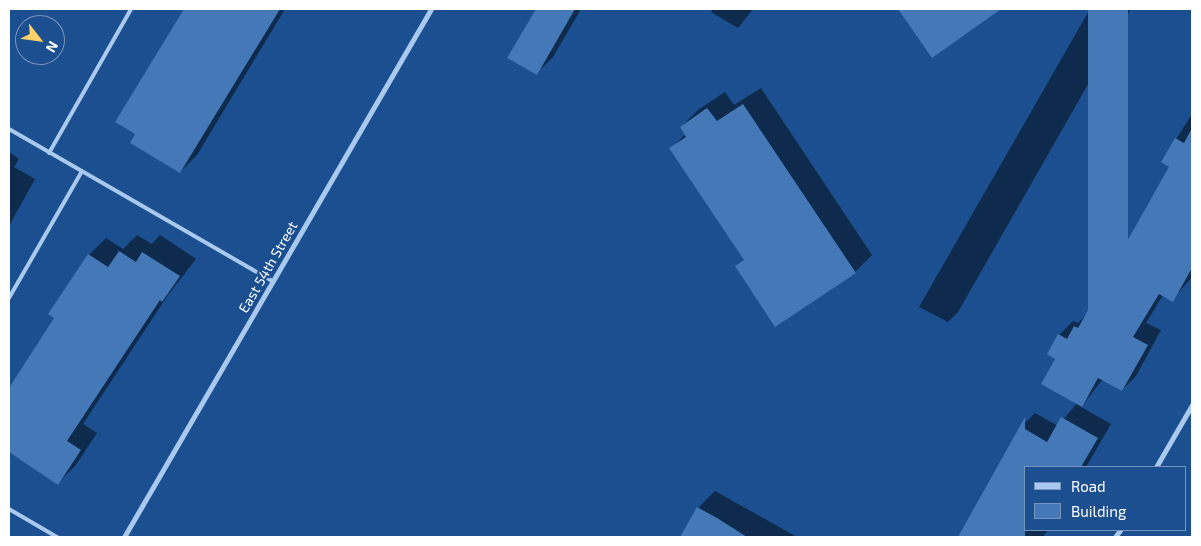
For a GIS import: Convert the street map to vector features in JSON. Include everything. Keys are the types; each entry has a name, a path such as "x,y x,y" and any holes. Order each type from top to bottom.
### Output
{"street":[{"name":"East 54th Street","path":"124,537 431,9"},
{"path":"1157,466 1192,405"}],"lane":[{"path":"49,153 131,9"},
{"path":"9,129 272,282"},
{"path":"9,298 82,172"},
{"path":"9,509 57,537"}],"building":[{"path":"184,9 280,9 180,173 130,143 135,134 115,122"},
{"path":"536,9 575,9 537,75 507,58"},
{"path":"898,9 1001,9 932,58"},
{"path":"1088,9 1128,9 1128,353 1088,353"},
{"path":"743,104 856,273 775,327 735,266 744,260 669,148 686,137 680,127 707,108 717,121"},
{"path":"1192,128 1192,268 1173,302 1159,294 1133,337 1148,345 1122,391 1098,378 1082,407 1041,384 1055,359 1047,354 1058,334 1067,339 1074,326 1078,328 1169,167 1161,162 1175,138 1184,143"},
{"path":"119,251 136,262 142,252 180,276 162,302 160,300 67,441 81,450 58,485 9,452 9,388 54,318 48,314 88,254 108,267"},
{"path":"1025,417 1025,429 1047,442 1061,417 1098,438 1082,466 1024,466 1025,537 958,537"},
{"path":"697,507 717,518 747,537 680,537"}]}
